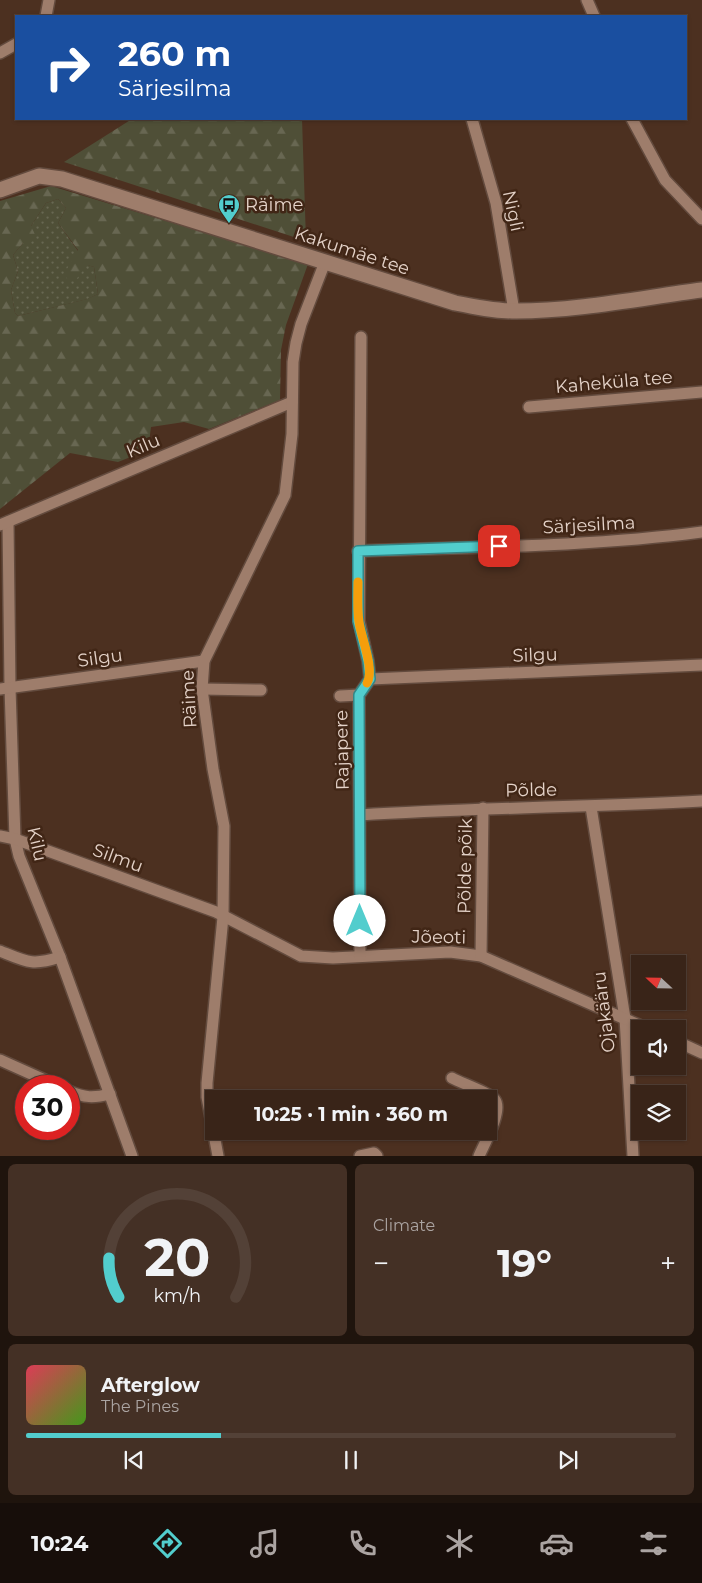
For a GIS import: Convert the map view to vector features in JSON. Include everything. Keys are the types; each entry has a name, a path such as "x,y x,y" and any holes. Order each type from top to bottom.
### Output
{"street":[{"path":"46,15 49,0"},
{"path":"587,0 594,15"},
{"path":"0,53 15,45"},
{"name":"Nigli","path":"472,120 496,203 514,311"},
{"path":"633,120 665,180 702,219"},
{"name":"Kakumäe tee","path":"0,190 30,178 54,177 124,197 455,303 514,311 544,310 702,290"},
{"name":"Räime","path":"218,1156 207,1097 207,1084 223,918 224,826 213,770 202,689 204,661 285,495 292,434 296,342 325,262"},
{"path":"361,337 358,621 368,661 370,679"},
{"name":"Kaheküla tee","path":"529,407 702,392"},
{"name":"Kilu","path":"132,1156 60,957 18,856 15,839 5,688 4,524 292,402"},
{"name":"Särjesilma","path":"358,551 566,545 637,541 702,532"},
{"name":"Silgu","path":"5,688 204,661"},
{"name":"Silgu","path":"370,679 702,665"},
{"name":"Rajapere","path":"360,956 359,695 370,679"},
{"path":"202,689 261,690"},
{"path":"340,696 359,695"},
{"name":"Põlde","path":"360,814 702,801"},
{"name":"Ojakääru","path":"590,806 625,1018 633,1156"},
{"name":"Põlde põik","path":"481,956 483,808"},
{"name":"Silmu","path":"0,836 15,839 216,912 223,918"},
{"name":"Jõeoti","path":"223,918 238,922 301,956 333,958 450,952 481,956 631,1021"},
{"path":"0,951 32,963 40,963 60,957"},
{"path":"686,1046 702,1053"},
{"path":"0,1060 33,1075"},
{"path":"452,1078 494,1098 498,1106 479,1156"},
{"path":"80,1096 94,1098 110,1094"},
{"path":"360,1156 374,1154 377,1156"}],"green space":[{"path":"130,120 302,120 306,241 64,162"},
{"path":"51,186 308,264 286,325 281,350 280,400 209,429 184,422 151,427 148,450 118,462 70,453 0,509 0,201","holes":["58,199 66,208 58,223 78,250 64,274 68,280 75,281 87,265 94,267 98,294 87,299 18,316 15,313 11,290 18,271 13,255 23,243 30,243 36,237 31,226 46,203"]},
{"path":"58,199 66,208 58,223 88,265 94,267 98,294 88,299 18,316 15,313 11,290 18,271 13,255 23,243 30,243 31,226 46,203"}],"slow traffic":[{"path":"358,582 358,621 368,661 370,679 367,683"}],"place":[{"name":"Räime","path":"229,224"}],"route":[{"path":"360,921 361,736 359,695 370,679 368,661 358,621 358,551 499,546"}]}
